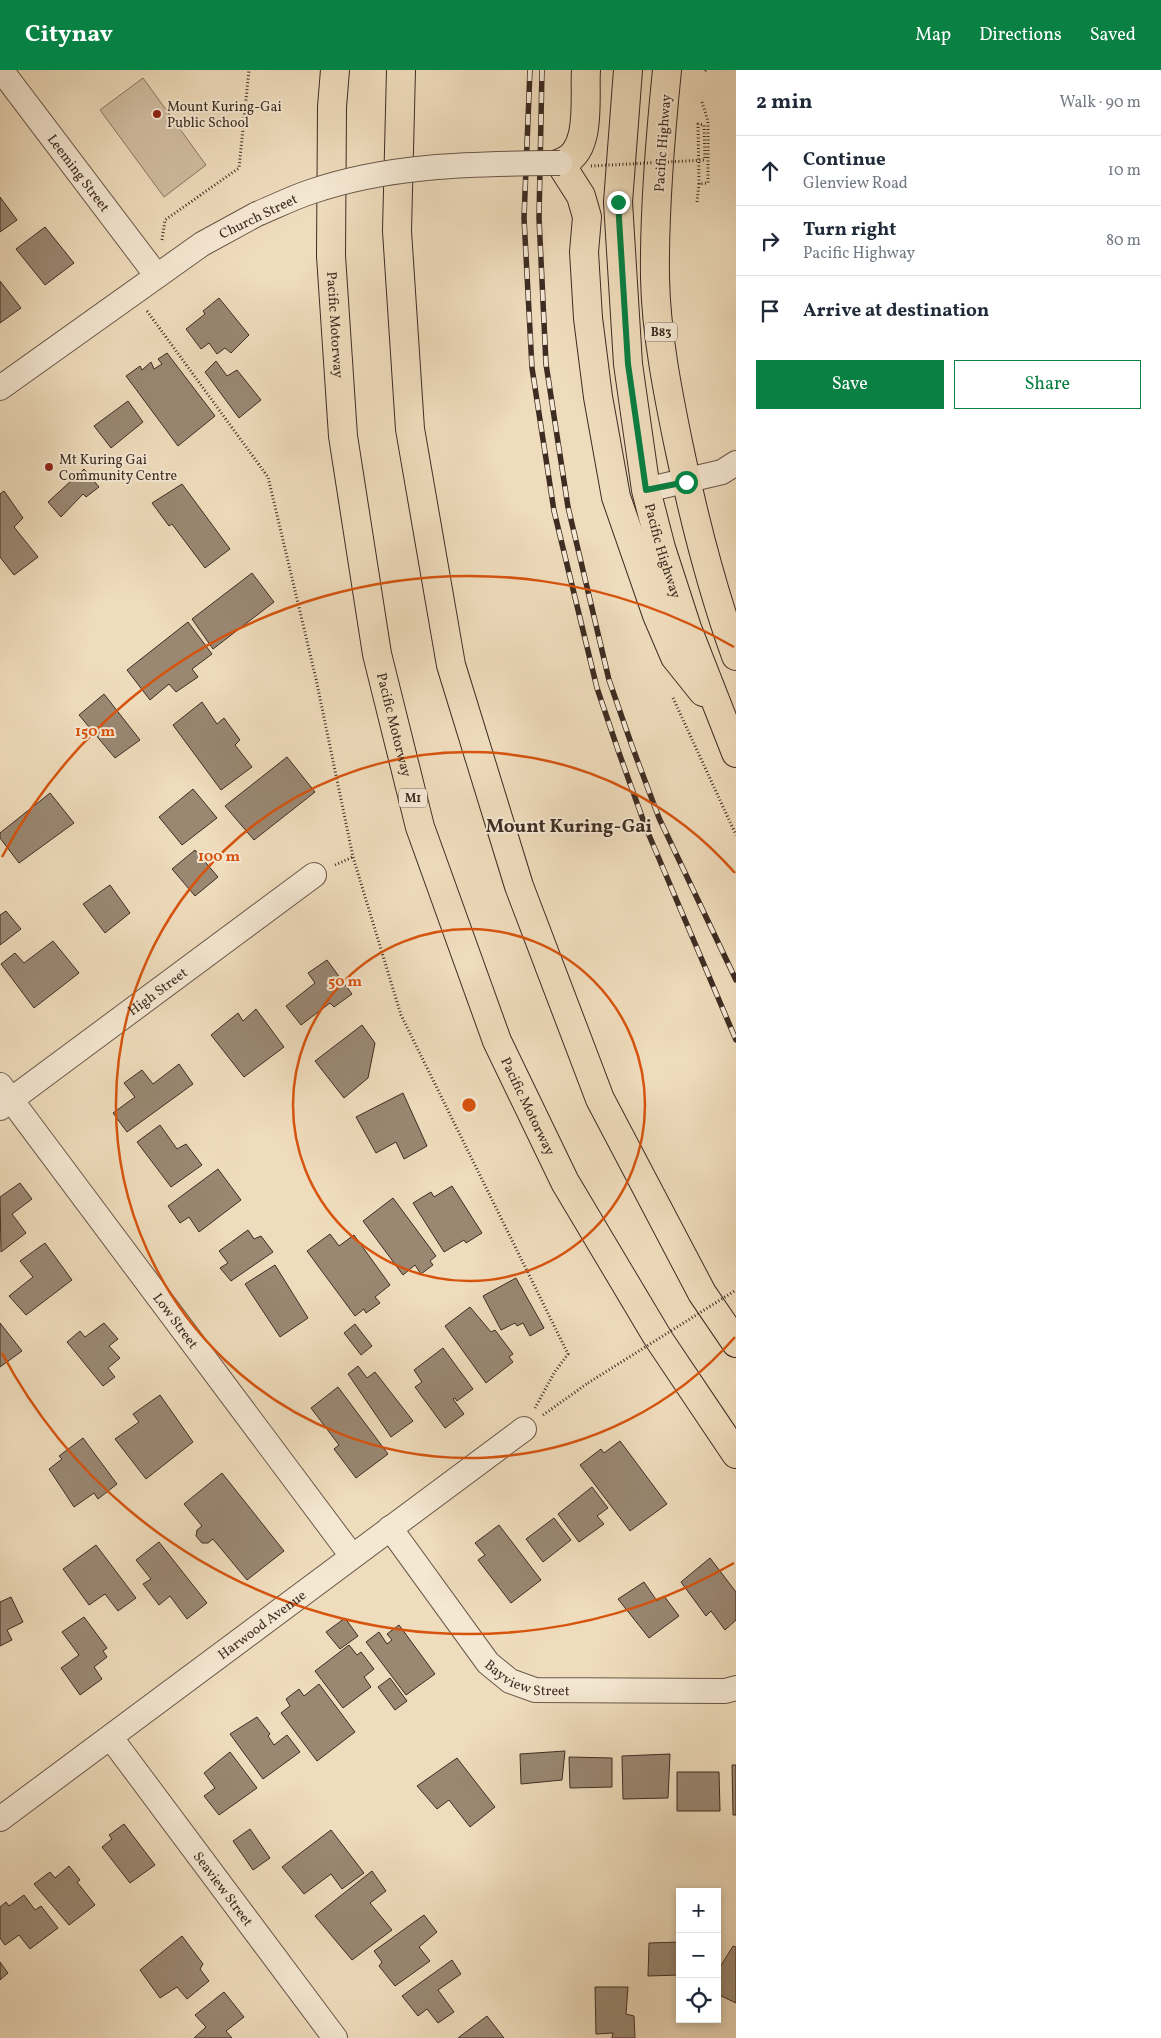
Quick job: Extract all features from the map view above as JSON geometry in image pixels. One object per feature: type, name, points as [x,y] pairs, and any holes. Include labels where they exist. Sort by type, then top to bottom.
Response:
[{"type":"main road","name":"Pacific Motorway","points":[[335,70],[332,107],[331,256],[343,436],[376,654],[420,827],[497,1041],[565,1182],[658,1338],[736,1454]]},
{"type":"main road","points":[[400,70],[397,231],[410,429],[451,665],[519,886],[600,1099],[702,1292],[736,1343]]},
{"type":"main road","points":[[586,70],[581,145],[574,157],[560,163],[581,196],[587,217],[584,252],[588,318],[612,479],[616,497],[644,582],[676,656],[722,716]]},
{"type":"main road","name":"Pacific Highway","points":[[628,70],[618,202],[628,364],[646,490],[661,548],[678,601],[736,753]]},
{"type":"main road","name":"Pacific Highway","points":[[667,70],[655,280],[665,375],[697,530],[715,595],[736,656]]},
{"type":"main road","points":[[612,479],[646,490]]},
{"type":"street","name":"Leeming Street","points":[[1,70],[157,276]]},
{"type":"street","name":"Church Street","points":[[0,388],[202,244],[257,214],[310,192],[368,176],[458,164],[560,163]]},
{"type":"street","points":[[646,490],[722,472],[736,463]]},
{"type":"street","name":"High Street","points":[[4,1098],[314,875]]},
{"type":"street","name":"Low Street","points":[[4,1098],[352,1556]]},
{"type":"street","name":"Harwood Avenue","points":[[0,1819],[524,1429]]},
{"type":"street","name":"Bayview Street","points":[[390,1528],[488,1663],[510,1681],[535,1690],[725,1691],[736,1688]]},
{"type":"street","name":"Seaview Street","points":[[111,1738],[335,2038]]},
{"type":"path","points":[[162,240],[165,220],[239,168],[249,70]]},
{"type":"path","points":[[699,184],[708,184],[708,121],[702,102]]},
{"type":"path","points":[[591,166],[705,160],[704,124],[698,124],[699,184],[697,202]]},
{"type":"path","points":[[135,292],[268,477],[316,678],[353,857],[401,1015],[568,1354],[554,1372],[524,1429]]},
{"type":"path","points":[[524,1429],[588,1383],[736,1290]]},
{"type":"shaded area","points":[[143,78],[206,165],[164,197],[100,110]]},
{"type":"building","points":[[0,197],[17,220],[0,232]]},
{"type":"building","points":[[45,227],[74,263],[45,285],[16,249]]},
{"type":"building","points":[[0,281],[21,308],[0,323]]},
{"type":"building","points":[[219,298],[249,335],[231,353],[225,348],[217,354],[209,343],[201,349],[186,329],[205,314],[203,311]]},
{"type":"building","points":[[167,353],[215,416],[178,446],[126,376],[140,366],[142,370],[151,362],[154,369],[162,364],[158,359]]},
{"type":"building","points":[[216,361],[227,376],[237,370],[261,400],[239,418],[205,372]]},
{"type":"building","points":[[128,401],[143,422],[111,448],[94,426]]},
{"type":"building","points":[[84,469],[99,487],[86,497],[83,494],[61,517],[48,502]]},
{"type":"building","points":[[182,484],[230,549],[205,568],[172,524],[169,526],[152,503]]},
{"type":"building","points":[[4,491],[23,518],[14,527],[38,557],[14,575],[0,557],[0,494]]},
{"type":"building","points":[[252,573],[274,602],[213,649],[192,619]]},
{"type":"building","points":[[188,622],[212,654],[192,669],[198,677],[176,692],[169,684],[150,700],[127,670]]},
{"type":"building","points":[[104,694],[140,740],[115,758],[79,715]]},
{"type":"building","points":[[202,702],[217,724],[224,718],[240,740],[235,745],[252,767],[221,790],[173,725]]},
{"type":"building","points":[[287,757],[315,792],[254,840],[225,806]]},
{"type":"building","points":[[193,789],[217,818],[182,845],[159,817]]},
{"type":"building","points":[[50,793],[74,823],[19,863],[0,838],[0,833]]},
{"type":"building","points":[[195,850],[218,877],[195,896],[172,869]]},
{"type":"building","points":[[110,885],[130,913],[105,933],[83,904]]},
{"type":"building","points":[[6,911],[21,929],[0,945],[0,915]]},
{"type":"building","points":[[53,941],[79,973],[34,1008],[1,964],[15,953],[24,963]]},
{"type":"building","points":[[327,960],[352,994],[334,1007],[330,1003],[301,1025],[286,1006],[315,983],[308,973]]},
{"type":"building","points":[[256,1009],[284,1047],[244,1077],[211,1035],[238,1013],[243,1021]]},
{"type":"building","points":[[362,1025],[375,1043],[368,1078],[344,1098],[315,1061]]},
{"type":"building","points":[[179,1064],[193,1084],[127,1132],[113,1113],[135,1097],[124,1083],[142,1070],[153,1084]]},
{"type":"building","points":[[403,1093],[427,1146],[404,1159],[396,1142],[376,1153],[356,1117]]},
{"type":"building","points":[[160,1125],[177,1149],[186,1144],[202,1165],[171,1187],[137,1142]]},
{"type":"building","points":[[218,1169],[241,1200],[199,1232],[189,1217],[180,1223],[168,1206]]},
{"type":"building","points":[[20,1183],[32,1199],[12,1214],[26,1233],[1,1252],[0,1197]]},
{"type":"building","points":[[452,1186],[482,1233],[466,1243],[464,1240],[444,1252],[413,1203],[431,1192],[434,1197]]},
{"type":"building","points":[[393,1198],[436,1256],[430,1261],[433,1265],[421,1274],[415,1265],[403,1275],[363,1221]]},
{"type":"building","points":[[248,1230],[254,1239],[261,1236],[273,1252],[231,1281],[220,1268],[228,1263],[219,1251]]},
{"type":"building","points":[[330,1234],[339,1246],[354,1235],[390,1285],[375,1297],[380,1303],[366,1313],[364,1309],[355,1316],[307,1251]]},
{"type":"building","points":[[45,1243],[72,1280],[26,1315],[9,1296],[33,1277],[20,1261]]},
{"type":"building","points":[[275,1265],[308,1318],[280,1337],[245,1284]]},
{"type":"building","points":[[516,1278],[544,1328],[530,1336],[523,1323],[517,1326],[515,1323],[501,1330],[483,1296]]},
{"type":"building","points":[[470,1307],[491,1332],[495,1330],[513,1354],[509,1357],[513,1362],[486,1383],[445,1326]]},
{"type":"building","points":[[0,1323],[22,1351],[0,1367]]},
{"type":"building","points":[[104,1323],[118,1339],[109,1346],[120,1358],[108,1368],[115,1377],[103,1386],[67,1342],[80,1331],[85,1337]]},
{"type":"building","points":[[355,1324],[372,1346],[361,1355],[344,1333]]},
{"type":"building","points":[[443,1348],[473,1389],[457,1401],[455,1398],[453,1399],[464,1414],[445,1428],[415,1387],[422,1382],[414,1370]]},
{"type":"building","points":[[358,1366],[367,1378],[375,1372],[413,1421],[391,1437],[348,1374]]},
{"type":"building","points":[[338,1387],[388,1454],[356,1478],[334,1449],[339,1445],[311,1408]]},
{"type":"building","points":[[160,1395],[193,1442],[146,1479],[115,1439],[139,1422],[133,1414]]},
{"type":"building","points":[[83,1438],[117,1484],[98,1499],[94,1493],[74,1507],[49,1469],[62,1459],[59,1456]]},
{"type":"building","points":[[620,1441],[667,1504],[630,1531],[580,1465],[601,1449],[604,1453]]},
{"type":"building","points":[[222,1473],[284,1551],[247,1580],[213,1539],[208,1543],[202,1543],[196,1536],[197,1530],[202,1526],[184,1504]]},
{"type":"building","points":[[592,1487],[608,1508],[597,1516],[604,1524],[579,1542],[558,1514]]},
{"type":"building","points":[[554,1518],[571,1540],[543,1562],[526,1539]]},
{"type":"building","points":[[499,1525],[541,1580],[511,1603],[478,1560],[485,1555],[475,1543]]},
{"type":"building","points":[[159,1542],[207,1603],[187,1619],[170,1596],[159,1605],[143,1584],[151,1579],[136,1560]]},
{"type":"building","points":[[96,1545],[136,1598],[118,1611],[105,1594],[89,1605],[63,1569]]},
{"type":"building","points":[[710,1558],[736,1592],[736,1620],[725,1630],[711,1611],[706,1616],[681,1582]]},
{"type":"building","points":[[644,1582],[657,1601],[664,1596],[679,1616],[649,1638],[618,1599]]},
{"type":"building","points":[[11,1597],[23,1622],[7,1630],[12,1640],[0,1646],[0,1602]]},
{"type":"building","points":[[84,1617],[107,1648],[103,1651],[107,1657],[94,1667],[102,1679],[80,1695],[61,1668],[79,1655],[62,1632]]},
{"type":"building","points":[[345,1618],[358,1636],[340,1649],[326,1632]]},
{"type":"building","points":[[399,1625],[435,1674],[406,1695],[366,1642],[379,1632],[387,1644],[392,1640],[387,1634]]},
{"type":"building","points":[[349,1645],[357,1655],[361,1652],[374,1669],[364,1677],[371,1687],[343,1708],[315,1671]]},
{"type":"building","points":[[390,1678],[407,1701],[395,1710],[378,1687]]},
{"type":"building","points":[[319,1684],[355,1732],[317,1761],[281,1713],[290,1706],[286,1699],[299,1689],[304,1696]]},
{"type":"building","points":[[257,1717],[270,1734],[268,1736],[274,1745],[287,1735],[300,1752],[263,1779],[230,1734]]},
{"type":"building","points":[[565,1751],[562,1780],[521,1784],[520,1754]]},
{"type":"building","points":[[230,1752],[257,1788],[219,1815],[204,1796],[215,1788],[204,1773]]},
{"type":"building","points":[[670,1754],[668,1798],[623,1799],[622,1756]]},
{"type":"building","points":[[569,1757],[612,1758],[612,1787],[570,1788]]},
{"type":"building","points":[[457,1758],[495,1807],[470,1827],[449,1800],[437,1809],[417,1786]]},
{"type":"building","points":[[732,1765],[736,1765],[736,1815],[733,1815]]},
{"type":"building","points":[[677,1772],[719,1772],[720,1811],[677,1811]]},
{"type":"building","points":[[124,1824],[155,1865],[130,1883],[102,1847],[112,1839],[109,1835]]},
{"type":"building","points":[[250,1829],[270,1858],[253,1870],[233,1841]]},
{"type":"building","points":[[331,1830],[364,1873],[342,1889],[331,1874],[304,1894],[282,1867]]},
{"type":"building","points":[[69,1866],[80,1880],[77,1882],[95,1905],[69,1925],[34,1884],[50,1872],[55,1878]]},
{"type":"building","points":[[372,1871],[386,1891],[370,1903],[392,1930],[352,1960],[315,1916]]},
{"type":"building","points":[[24,1895],[35,1910],[41,1906],[58,1928],[30,1949],[19,1935],[5,1945],[0,1938],[0,1907],[6,1902],[9,1906]]},
{"type":"building","points":[[424,1915],[437,1932],[419,1947],[430,1961],[395,1986],[379,1966],[382,1962],[374,1951]]},
{"type":"building","points":[[182,1936],[203,1964],[200,1969],[209,1981],[187,1999],[177,1987],[160,1998],[140,1970]]},
{"type":"building","points":[[676,1942],[676,1975],[648,1976],[649,1943]]},
{"type":"building","points":[[733,1946],[736,1947],[736,2003],[721,1996],[721,1966]]},
{"type":"building","points":[[452,1960],[461,1974],[438,1990],[454,2012],[438,2023],[427,2009],[418,2016],[402,1996]]},
{"type":"building","points":[[0,1962],[8,1973],[0,1980]]},
{"type":"building","points":[[595,1987],[628,1987],[626,2014],[634,2016],[635,2038],[612,2038],[613,2033],[596,2034]]},
{"type":"building","points":[[224,1992],[244,2017],[226,2031],[232,2038],[194,2038],[206,2027],[195,2015]]},
{"type":"building","points":[[487,2016],[504,2038],[458,2038]]},
{"type":"railway","points":[[530,70],[524,218],[532,368],[554,511],[597,688],[618,750],[646,828],[736,1040]]},
{"type":"railway","points":[[542,70],[539,218],[546,364],[568,507],[609,680],[632,746],[659,818],[736,980]]},
{"type":"place","name":"Mount Kuring-Gai Public School","points":[[157,114]]},
{"type":"place","name":"Mt Kuring Gai Community Centre","points":[[49,467]]},
{"type":"district","name":"Mount Kuring-Gai","points":[[569,825]]},
{"type":"route","points":[[618,202],[628,364],[646,490],[686,482]]}]
